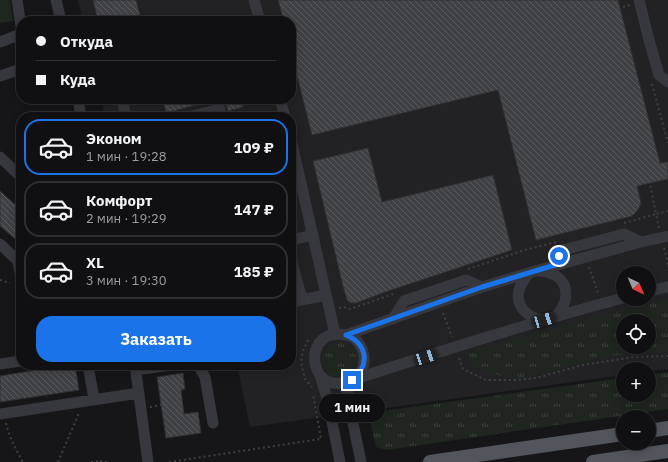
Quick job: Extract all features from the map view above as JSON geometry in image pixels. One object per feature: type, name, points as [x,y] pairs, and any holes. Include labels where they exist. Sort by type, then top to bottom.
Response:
[{"type":"main road","points":[[656,430],[668,428]]},
{"type":"main road","points":[[430,462],[616,435]]},
{"type":"main road","points":[[592,462],[668,451]]},
{"type":"street","points":[[17,0],[19,16]]},
{"type":"street","points":[[56,0],[60,16]]},
{"type":"street","points":[[254,0],[259,16]]},
{"type":"street","points":[[639,0],[659,75],[668,82]]},
{"type":"street","points":[[0,42],[16,36]]},
{"type":"street","points":[[0,76],[16,71]]},
{"type":"street","points":[[208,112],[220,109]]},
{"type":"street","points":[[0,157],[16,173]]},
{"type":"street","points":[[296,161],[326,295],[340,334]]},
{"type":"street","points":[[555,265],[559,256],[564,250],[581,245],[624,234],[641,242]]},
{"type":"street","points":[[296,239],[313,235]]},
{"type":"street","points":[[340,462],[328,402],[314,362],[317,347],[322,341],[328,337],[393,319],[482,287],[555,265],[668,236]]},
{"type":"street","points":[[0,244],[16,259]]},
{"type":"street","points":[[544,320],[532,317],[525,312],[519,297],[519,289],[523,281],[532,272],[551,273],[558,277],[566,289],[565,304],[556,316]]},
{"type":"street","points":[[393,319],[404,301],[466,280],[482,287]]},
{"type":"street","points":[[656,290],[668,287]]},
{"type":"street","points":[[296,301],[326,295]]},
{"type":"street","points":[[361,462],[347,394],[352,380],[556,316],[616,300]]},
{"type":"street","points":[[320,376],[332,383],[346,383],[358,376],[362,370],[364,355],[362,348],[352,337],[340,334]]},
{"type":"street","points":[[0,364],[16,362]]},
{"type":"street","points":[[88,370],[89,400]]},
{"type":"street","points":[[135,370],[148,462]]},
{"type":"street","points":[[200,370],[205,377],[213,423]]},
{"type":"street","points":[[2,414],[139,393]]},
{"type":"path","points":[[585,257],[601,304]]},
{"type":"path","points":[[440,302],[463,369],[486,380],[536,378],[583,365],[634,357],[668,356]]},
{"type":"path","points":[[58,462],[89,400]]},
{"type":"path","points":[[2,414],[14,447],[22,462]]},
{"type":"path","points":[[91,462],[107,462]]},
{"type":"shaded area","points":[[78,0],[668,0],[668,369],[656,370],[656,362],[616,362],[616,376],[250,427],[238,370],[296,370],[296,112],[104,112],[102,104],[296,104],[296,16],[82,16]]},
{"type":"green space","points":[[0,0],[10,0],[13,21],[0,23]]},
{"type":"green space","points":[[668,300],[668,352],[656,352],[656,314],[616,314],[616,354],[628,354],[573,364],[537,375],[520,378],[501,376],[486,371],[472,362],[467,353],[614,312],[641,306],[656,306],[656,303]]},
{"type":"green space","points":[[340,343],[352,348],[357,360],[352,372],[340,377],[328,372],[323,360],[328,348]]},
{"type":"green space","points":[[668,372],[668,409],[656,411],[616,410],[616,417],[387,450],[376,447],[368,413],[616,379],[616,402],[656,402],[656,374]]},
{"type":"building","points":[[93,0],[136,0],[140,15],[136,16],[97,16]]},
{"type":"building","points":[[278,0],[618,0],[660,163],[668,162],[668,179],[637,186],[641,203],[639,208],[632,216],[536,240],[498,90],[312,135],[296,72],[296,16],[283,16]]},
{"type":"building","points":[[164,104],[200,104],[170,112],[166,112]]},
{"type":"building","points":[[226,104],[242,104],[243,107],[228,111]]},
{"type":"building","points":[[368,148],[382,202],[493,175],[512,250],[356,303],[351,303],[347,300],[343,286],[313,161]]},
{"type":"building","points":[[0,191],[16,205],[16,240],[0,226]]},
{"type":"building","points":[[37,370],[76,370],[79,390],[0,402],[0,376]]},
{"type":"building","points":[[183,373],[185,389],[181,390],[184,414],[198,412],[201,433],[166,438],[157,377]]},
{"type":"route","points":[[352,380],[358,376],[362,370],[364,355],[358,342],[352,337],[346,335],[482,287],[555,265],[559,256]]}]
